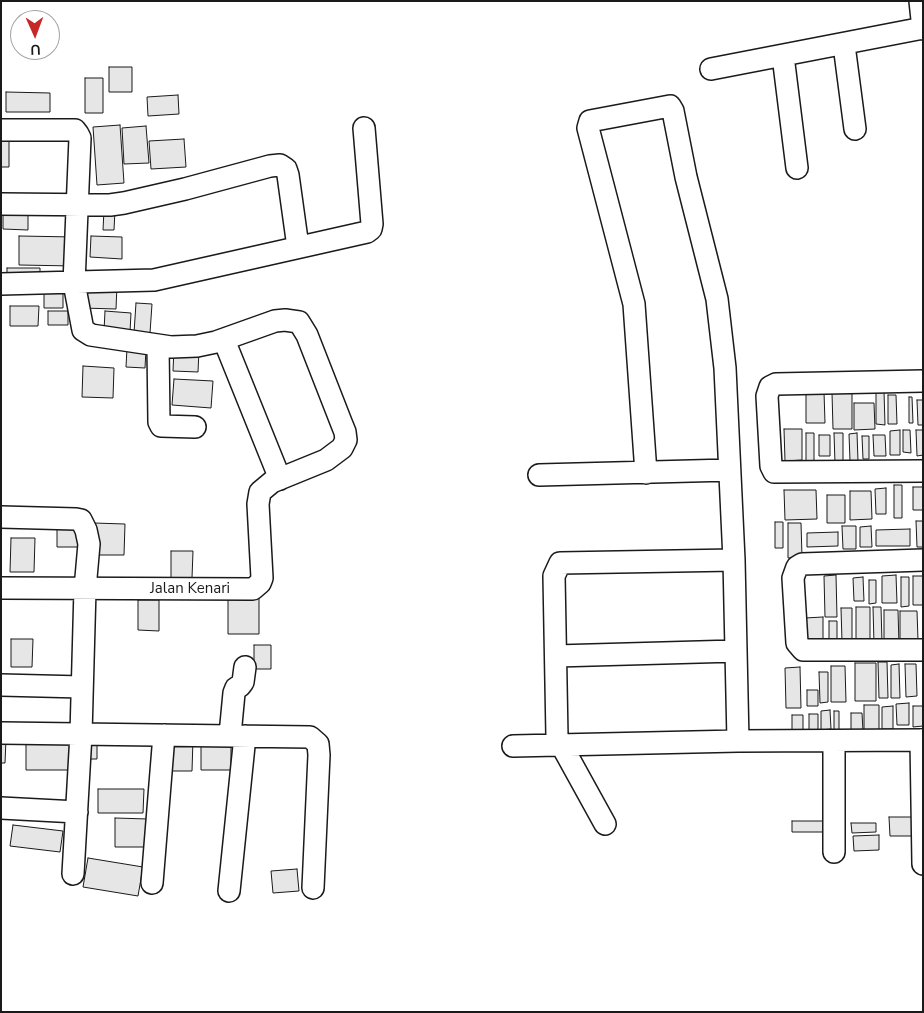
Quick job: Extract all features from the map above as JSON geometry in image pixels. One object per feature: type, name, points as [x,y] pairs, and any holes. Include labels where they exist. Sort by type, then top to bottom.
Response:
[{"type":"street","points":[[711,69],[844,45],[923,28],[921,4]]},
{"type":"street","points":[[844,45],[856,129]]},
{"type":"street","points":[[783,56],[797,168]]},
{"type":"street","points":[[646,473],[634,304],[588,128],[590,121],[670,106],[673,111],[686,177],[717,299],[725,368],[734,560],[738,741]]},
{"type":"street","points":[[1,284],[154,280],[366,232],[371,229],[372,224],[364,128]]},
{"type":"street","points":[[1,130],[75,130],[80,138],[74,283],[82,330],[91,335],[171,347],[197,346],[224,340],[275,321],[299,322],[307,335],[345,432],[346,440],[342,448],[326,460],[280,479],[224,340]]},
{"type":"street","points":[[1,204],[76,205],[124,203],[270,166],[280,166],[286,169],[288,174],[298,247]]},
{"type":"street","points":[[158,346],[159,422],[162,426],[195,427]]},
{"type":"street","points":[[923,381],[776,384],[770,387],[767,396],[771,466],[774,472],[923,471]]},
{"type":"street","points":[[539,475],[730,470]]},
{"type":"street","name":"Jalan Kenari","points":[[1,588],[253,589],[260,583],[262,578],[258,504],[260,492],[272,482],[280,479]]},
{"type":"street","points":[[1,517],[69,518],[80,520],[86,530],[89,544],[73,874]]},
{"type":"street","points":[[605,824],[557,737],[554,576],[560,563],[734,560]]},
{"type":"street","points":[[923,560],[802,564],[797,567],[793,578],[797,643],[803,650],[923,650]]},
{"type":"street","points":[[556,656],[736,651]]},
{"type":"street","points":[[230,891],[238,735],[234,693],[236,688],[243,682],[245,667]]},
{"type":"street","points":[[1,685],[82,687]]},
{"type":"street","points":[[1,733],[310,737],[318,744],[319,755],[313,888]]},
{"type":"street","points":[[152,884],[164,735]]},
{"type":"street","points":[[513,746],[738,741],[922,740],[923,864]]},
{"type":"street","points":[[834,741],[834,852]]},
{"type":"street","points":[[1,808],[77,812]]},
{"type":"building","points":[[109,67],[132,67],[132,92],[109,92]]},
{"type":"building","points":[[85,78],[103,78],[103,113],[85,113]]},
{"type":"building","points":[[6,92],[50,93],[50,112],[6,112]]},
{"type":"building","points":[[178,95],[179,114],[148,116],[147,97]]},
{"type":"building","points":[[120,125],[124,183],[97,185],[93,127]]},
{"type":"building","points":[[146,126],[149,163],[124,164],[122,128]]},
{"type":"building","points":[[1,138],[9,138],[9,167],[1,167]]},
{"type":"building","points":[[184,139],[186,167],[151,169],[149,141]]},
{"type":"building","points":[[3,206],[28,206],[28,230],[3,229]]},
{"type":"building","points":[[104,210],[115,210],[114,230],[103,230]]},
{"type":"building","points":[[19,236],[75,237],[74,266],[19,265]]},
{"type":"building","points":[[91,236],[122,237],[122,259],[90,257]]},
{"type":"building","points":[[7,268],[40,268],[40,281],[7,281]]},
{"type":"building","points":[[83,284],[117,285],[116,309],[82,308]]},
{"type":"building","points":[[44,287],[63,288],[63,308],[44,308]]},
{"type":"building","points":[[136,303],[152,304],[150,333],[134,333]]},
{"type":"building","points":[[10,306],[39,306],[38,326],[10,326]]},
{"type":"building","points":[[48,311],[68,311],[68,325],[48,325]]},
{"type":"building","points":[[105,311],[131,313],[130,332],[104,331]]},
{"type":"building","points":[[127,348],[146,349],[145,368],[126,367]]},
{"type":"building","points":[[174,348],[199,350],[198,372],[173,371]]},
{"type":"building","points":[[83,366],[114,368],[113,398],[82,397]]},
{"type":"building","points":[[174,379],[213,381],[211,408],[172,405]]},
{"type":"building","points":[[876,391],[884,391],[885,425],[876,424]]},
{"type":"building","points":[[806,392],[824,392],[825,423],[806,423]]},
{"type":"building","points":[[852,392],[852,429],[833,429],[832,393]]},
{"type":"building","points":[[888,395],[896,395],[897,424],[888,424]]},
{"type":"building","points":[[909,397],[912,397],[913,423],[909,423]]},
{"type":"building","points":[[917,400],[923,400],[923,425],[918,425]]},
{"type":"building","points":[[854,403],[874,403],[875,429],[854,430]]},
{"type":"building","points":[[784,429],[802,429],[802,460],[785,461]]},
{"type":"building","points":[[900,430],[900,455],[890,455],[890,431]]},
{"type":"building","points":[[903,430],[910,430],[911,453],[903,452]]},
{"type":"building","points":[[916,430],[923,430],[923,455],[917,456]]},
{"type":"building","points":[[806,433],[814,433],[814,463],[806,463]]},
{"type":"building","points":[[834,433],[843,433],[843,464],[835,464]]},
{"type":"building","points":[[857,433],[858,461],[850,461],[849,434]]},
{"type":"building","points":[[819,435],[830,435],[830,456],[819,456]]},
{"type":"building","points":[[873,435],[885,435],[886,456],[874,456]]},
{"type":"building","points":[[862,436],[869,436],[869,459],[863,459]]},
{"type":"building","points":[[894,485],[902,485],[902,518],[894,518]]},
{"type":"building","points":[[913,487],[923,487],[923,510],[913,510]]},
{"type":"building","points":[[886,488],[886,514],[876,514],[875,489]]},
{"type":"building","points":[[784,490],[816,490],[817,519],[785,520]]},
{"type":"building","points":[[850,491],[871,491],[872,519],[850,520]]},
{"type":"building","points":[[827,495],[845,495],[845,523],[827,523]]},
{"type":"building","points":[[916,521],[923,521],[923,547],[917,547]]},
{"type":"building","points":[[57,522],[81,522],[80,547],[57,547]]},
{"type":"building","points":[[775,522],[783,522],[783,548],[775,548]]},
{"type":"building","points":[[94,523],[125,524],[124,555],[94,555]]},
{"type":"building","points":[[788,523],[801,523],[802,557],[788,558]]},
{"type":"building","points":[[842,526],[856,526],[856,549],[843,549]]},
{"type":"building","points":[[871,526],[872,547],[860,547],[860,527]]},
{"type":"building","points":[[910,529],[910,546],[876,546],[876,530]]},
{"type":"building","points":[[838,532],[838,546],[807,547],[807,533]]},
{"type":"building","points":[[11,538],[35,538],[34,572],[10,572]]},
{"type":"building","points":[[171,551],[193,551],[192,578],[171,578]]},
{"type":"building","points":[[836,575],[837,617],[825,617],[824,576]]},
{"type":"building","points":[[896,575],[897,603],[882,603],[882,576]]},
{"type":"building","points":[[913,576],[923,576],[923,605],[913,605]]},
{"type":"building","points":[[863,577],[864,601],[854,601],[853,578]]},
{"type":"building","points":[[901,577],[909,577],[909,606],[901,607]]},
{"type":"building","points":[[869,580],[876,580],[876,603],[869,604]]},
{"type":"building","points":[[228,598],[259,598],[259,634],[228,634]]},
{"type":"building","points":[[138,600],[159,600],[159,631],[138,630]]},
{"type":"building","points":[[856,607],[870,607],[870,643],[856,643]]},
{"type":"building","points":[[873,607],[881,607],[882,643],[874,644]]},
{"type":"building","points":[[841,608],[852,608],[852,642],[842,642]]},
{"type":"building","points":[[884,610],[898,610],[899,645],[884,646]]},
{"type":"building","points":[[900,611],[917,611],[918,640],[900,640]]},
{"type":"building","points":[[823,617],[823,645],[806,645],[805,618]]},
{"type":"building","points":[[829,621],[837,621],[837,643],[829,643]]},
{"type":"building","points":[[11,639],[33,639],[32,667],[11,667]]},
{"type":"building","points":[[254,645],[271,645],[271,669],[254,669]]},
{"type":"building","points":[[878,662],[887,662],[888,698],[879,698]]},
{"type":"building","points":[[855,663],[876,663],[876,701],[855,701]]},
{"type":"building","points":[[899,664],[900,698],[891,698],[891,665]]},
{"type":"building","points":[[905,664],[916,664],[917,696],[906,697]]},
{"type":"building","points":[[831,666],[845,666],[846,702],[831,702]]},
{"type":"building","points":[[800,667],[801,708],[786,708],[785,668]]},
{"type":"building","points":[[819,672],[828,672],[828,702],[820,703]]},
{"type":"building","points":[[807,690],[818,690],[818,706],[807,706]]},
{"type":"building","points":[[909,703],[909,725],[897,725],[896,704]]},
{"type":"building","points":[[864,705],[879,705],[879,730],[864,730]]},
{"type":"building","points":[[893,706],[893,729],[882,729],[882,707]]},
{"type":"building","points":[[913,706],[923,706],[923,726],[913,727]]},
{"type":"building","points":[[830,710],[831,729],[821,730],[821,711]]},
{"type":"building","points":[[834,711],[839,711],[839,730],[834,730]]},
{"type":"building","points":[[851,713],[862,713],[863,731],[851,731]]},
{"type":"building","points":[[809,714],[818,714],[818,732],[809,732]]},
{"type":"building","points":[[792,715],[803,715],[803,734],[792,735]]},
{"type":"building","points":[[97,736],[97,759],[82,759]]},
{"type":"building","points":[[201,737],[231,737],[231,770],[201,770]]},
{"type":"building","points":[[1,739],[6,739],[5,763],[1,763]]},
{"type":"building","points":[[171,739],[193,739],[192,771],[171,771]]},
{"type":"building","points":[[26,742],[74,742],[74,770],[26,770]]},
{"type":"building","points":[[98,789],[144,789],[143,813],[98,813]]},
{"type":"building","points":[[889,817],[915,817],[915,836],[890,836]]},
{"type":"building","points":[[115,818],[148,819],[148,847],[115,847]]},
{"type":"building","points":[[792,821],[824,821],[824,832],[792,832]]},
{"type":"building","points":[[851,823],[876,823],[876,832],[852,833]]},
{"type":"building","points":[[13,825],[63,831],[60,852],[10,846]]},
{"type":"building","points":[[879,835],[879,850],[854,851],[853,836]]},
{"type":"building","points":[[88,858],[143,867],[138,896],[83,887]]},
{"type":"building","points":[[297,869],[299,891],[273,893],[271,871]]}]
